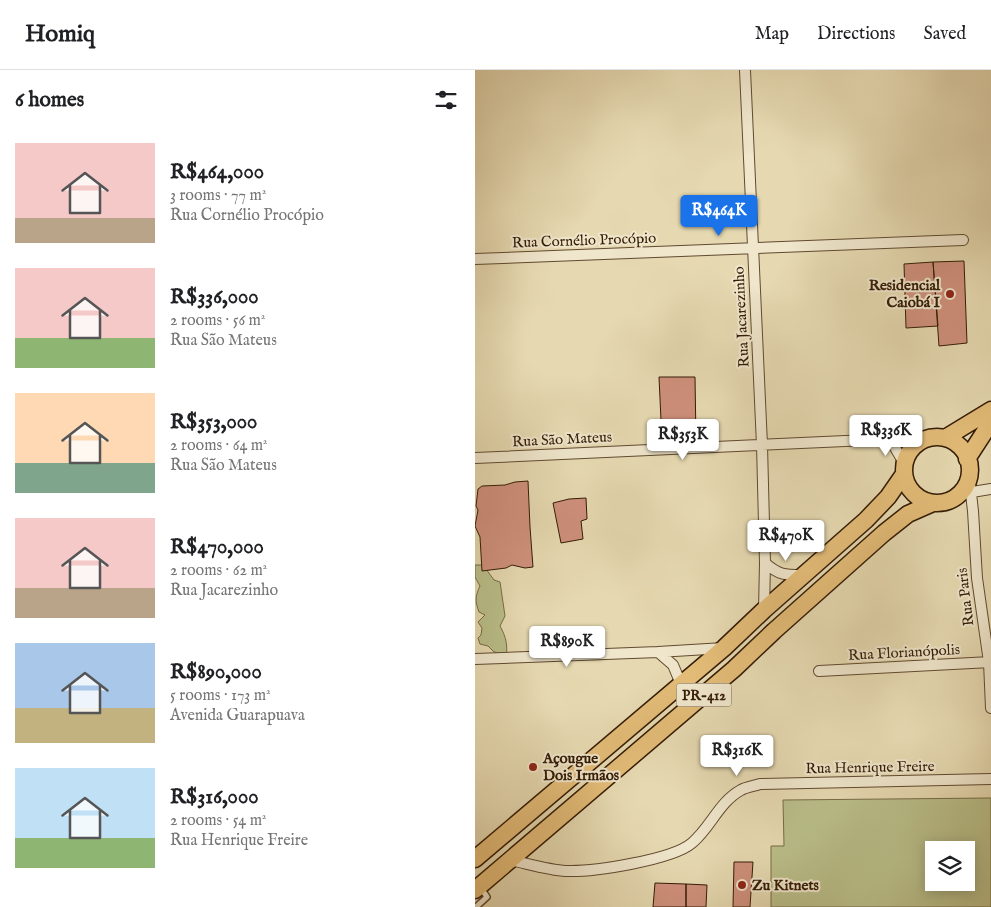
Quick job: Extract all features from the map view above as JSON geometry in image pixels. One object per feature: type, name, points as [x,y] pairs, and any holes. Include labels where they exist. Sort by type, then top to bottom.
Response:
[{"type":"main road","points":[[945,438],[991,410]]},
{"type":"main road","points":[[966,481],[991,422]]},
{"type":"main road","points":[[924,440],[934,437],[945,438],[954,442],[962,450],[966,481]]},
{"type":"main road","name":"PR-412","points":[[475,859],[724,648],[802,575],[866,520],[888,497],[904,469],[908,454],[915,445],[924,440]]},
{"type":"main road","points":[[904,469],[907,485],[913,494],[922,500],[933,503]]},
{"type":"main road","name":"PR-412","points":[[477,888],[734,669],[885,533],[908,514],[933,503],[942,503],[950,500],[966,481]]},
{"type":"street","name":"Rua Jacarezinho","points":[[745,70],[762,445],[765,563],[764,610]]},
{"type":"street","name":"Rua Cornélio Procópio","points":[[475,259],[963,240]]},
{"type":"street","name":"Rua São Mateus","points":[[475,458],[890,439],[924,440]]},
{"type":"street","points":[[890,439],[904,469]]},
{"type":"street","points":[[966,481],[976,480],[991,489]]},
{"type":"street","points":[[966,481],[991,489]]},
{"type":"street","name":"Rua Paris","points":[[966,481],[967,503],[973,511],[977,578],[990,662],[991,708]]},
{"type":"street","points":[[765,563],[774,571],[783,574],[802,575]]},
{"type":"street","points":[[475,659],[724,648]]},
{"type":"street","points":[[658,652],[673,666],[681,684]]},
{"type":"street","name":"Rua Florianópolis","points":[[819,671],[990,662]]},
{"type":"street","name":"Rua Henrique Freire","points":[[510,860],[566,871],[619,866],[660,857],[685,848],[692,843],[727,799],[743,789],[759,784],[991,779]]},
{"type":"lane","points":[[476,907],[487,897],[477,888]]},
{"type":"green space","points":[[475,565],[483,565],[494,580],[500,582],[505,616],[500,626],[506,641],[506,658],[488,646],[480,644],[478,638],[481,635],[482,628],[478,622],[485,615],[479,612],[477,605],[476,596],[480,586],[475,577]]},
{"type":"green space","points":[[991,798],[991,907],[771,907],[771,846],[784,846],[783,800]]},
{"type":"building","name":"Residencial Caiobá I","points":[[964,261],[967,343],[939,346],[933,262]]},
{"type":"building","points":[[933,262],[938,326],[906,328],[904,264]]},
{"type":"building","points":[[659,377],[695,377],[696,441],[662,442]]},
{"type":"building","points":[[528,481],[533,567],[525,568],[512,565],[506,568],[482,571],[480,537],[475,526],[478,510],[476,506],[478,489],[482,486]]},
{"type":"building","points":[[586,498],[587,519],[581,521],[583,539],[561,543],[553,503],[569,499]]},
{"type":"building","name":"Zu Kitnets","points":[[734,862],[753,862],[750,907],[733,907]]},
{"type":"building","points":[[655,883],[686,884],[686,907],[653,907]]},
{"type":"building","points":[[686,884],[707,885],[706,907],[686,907]]},
{"type":"place","name":"Residencial Caiobá I","points":[[950,294]]},
{"type":"place","name":"Açougue Dois Irmãos","points":[[533,767]]},
{"type":"place","name":"Zu Kitnets","points":[[742,885]]}]
